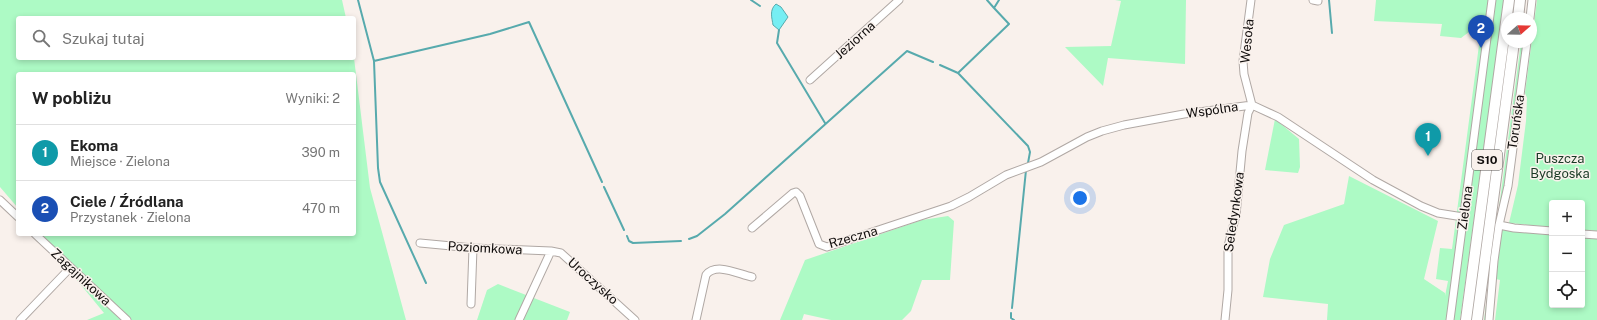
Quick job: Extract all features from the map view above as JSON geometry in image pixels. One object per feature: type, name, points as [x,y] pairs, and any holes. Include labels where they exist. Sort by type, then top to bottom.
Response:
[{"type":"highway","name":"S10","points":[[1466,320],[1509,0]]},
{"type":"highway","points":[[1519,12],[1520,0]]},
{"type":"highway","name":"S10","points":[[1477,320],[1513,48]]},
{"type":"street","name":"Jeziorna","points":[[810,80],[899,0]]},
{"type":"street","name":"Wesoła","points":[[1251,0],[1243,61],[1244,74],[1252,105]]},
{"type":"street","name":"Zielona","points":[[1450,320],[1492,0]]},
{"type":"street","points":[[1531,12],[1532,0]]},
{"type":"street","name":"Toruńska","points":[[1499,225],[1508,186],[1525,48]]},
{"type":"street","name":"Wspólna","points":[[951,206],[970,198],[1006,175],[1041,162],[1087,137],[1102,131],[1177,115],[1252,105],[1278,117],[1373,180],[1421,206],[1442,214],[1464,217]]},
{"type":"street","name":"Seledynkowa","points":[[1225,320],[1228,290],[1228,246],[1236,215],[1242,151],[1248,113],[1252,105]]},
{"type":"street","name":"Rzeczna","points":[[752,228],[796,192],[800,196],[819,244],[827,247],[951,206]]},
{"type":"street","points":[[0,200],[16,215]]},
{"type":"street","points":[[1489,320],[1499,225],[1549,232]]},
{"type":"street","points":[[1585,234],[1597,235]]},
{"type":"street","name":"Zagajnikowa","points":[[38,236],[70,268],[127,320]]},
{"type":"street","name":"Poziomkowa","points":[[420,243],[473,248],[551,251]]},
{"type":"street","points":[[471,304],[473,248]]},
{"type":"street","name":"Uroczysko","points":[[519,320],[551,251],[561,252],[635,320]]},
{"type":"street","points":[[20,320],[70,268]]},
{"type":"street","points":[[696,320],[706,275],[709,271],[718,268],[752,277]]},
{"type":"green space","points":[[0,0],[342,0],[346,16],[16,16],[16,60],[354,60],[356,72],[16,72],[16,206],[0,187]]},
{"type":"green space","points":[[1115,0],[1186,0],[1185,64],[1108,58],[1103,86],[1065,47],[1111,46],[1121,1]]},
{"type":"green space","points":[[1376,0],[1504,0],[1502,12],[1501,12],[1501,22],[1460,320],[1327,320],[1328,304],[1263,297],[1270,259],[1284,225],[1344,204],[1349,176],[1438,221],[1424,279],[1445,293],[1445,296],[1448,281],[1436,279],[1440,248],[1452,249],[1481,30],[1473,29],[1461,38],[1440,36],[1442,24],[1374,21]]},
{"type":"green space","name":"Puszcza Bydgoska","points":[[1537,0],[1597,0],[1597,231],[1585,230],[1585,200],[1549,200],[1549,227],[1509,223],[1518,185],[1526,121],[1527,98],[1525,93],[1531,48],[1537,48],[1537,12],[1535,12]]},
{"type":"green space","points":[[1520,48],[1524,48],[1486,320],[1484,320]]},
{"type":"green space","points":[[356,74],[370,188],[406,320],[87,320],[104,313],[41,236],[356,236]]},
{"type":"green space","points":[[1275,119],[1299,139],[1300,167],[1298,173],[1265,170]]},
{"type":"green space","points":[[948,216],[954,221],[950,280],[922,280],[911,311],[902,320],[831,320],[804,314],[802,320],[780,320],[805,260],[922,220]]},
{"type":"green space","points":[[1502,229],[1549,235],[1549,308],[1585,308],[1585,237],[1597,238],[1597,320],[1495,320],[1500,280],[1496,279]]},
{"type":"green space","points":[[498,284],[570,312],[567,320],[477,320],[487,290]]},
{"type":"water","points":[[776,4],[781,7],[788,17],[779,30],[773,25],[772,17],[772,9]]},
{"type":"waterway","points":[[358,0],[374,61],[490,34],[529,22],[602,182]]},
{"type":"waterway","points":[[751,0],[760,6]]},
{"type":"waterway","points":[[987,0],[994,8]]},
{"type":"waterway","points":[[958,73],[1009,24],[994,8],[999,0]]},
{"type":"waterway","points":[[1329,0],[1332,33]]},
{"type":"waterway","points":[[779,30],[777,43],[825,123]]},
{"type":"waterway","points":[[689,239],[697,236],[725,214],[907,51],[933,62]]},
{"type":"waterway","points":[[374,61],[378,168],[380,182],[426,283]]},
{"type":"waterway","points":[[940,65],[958,73],[1028,146],[1030,152],[1028,163]]},
{"type":"waterway","points":[[1012,308],[1026,170]]},
{"type":"waterway","points":[[604,187],[624,230]]},
{"type":"waterway","points":[[627,236],[629,241],[633,243],[681,241]]},
{"type":"waterway","points":[[1011,313],[1011,318],[1014,320]]},
{"type":"place","name":"Ciele / Źródlana","points":[[1481,48]]},
{"type":"place","name":"Ekoma","points":[[1428,156]]}]
